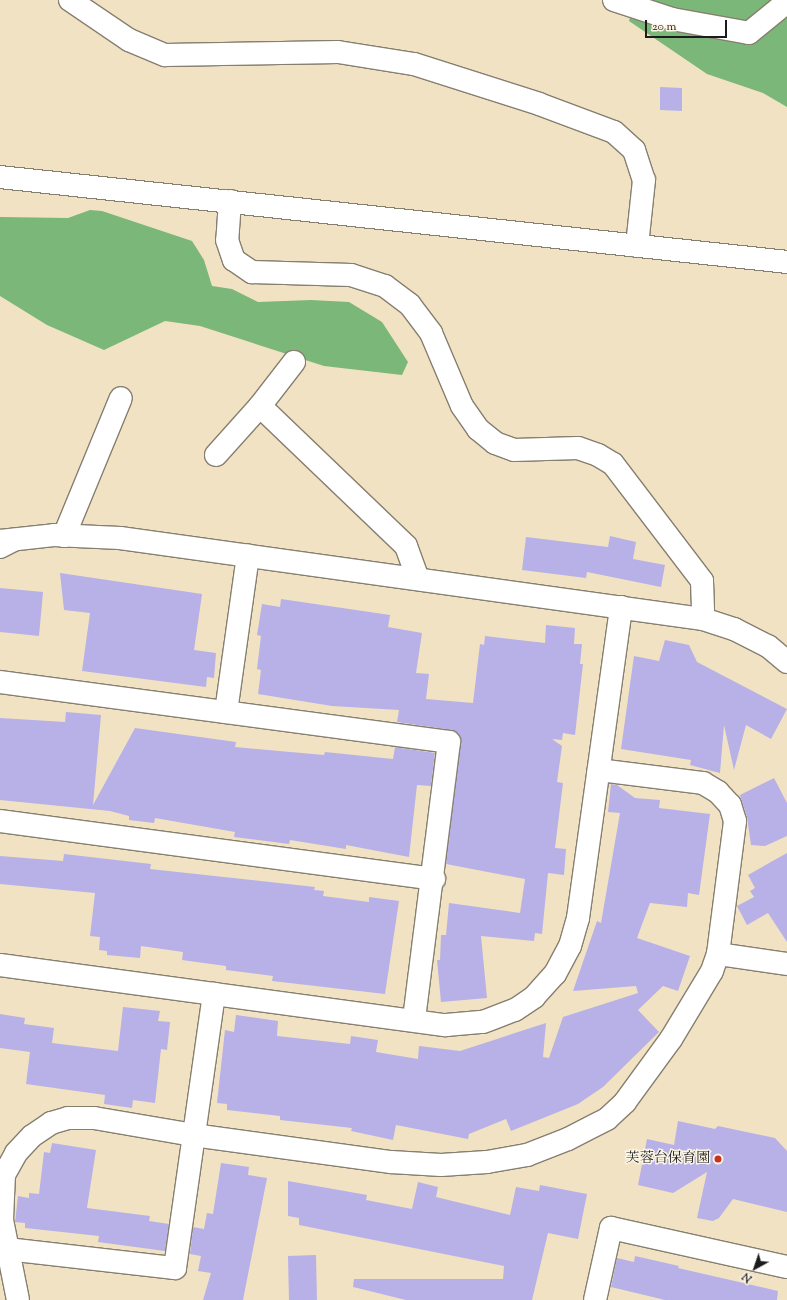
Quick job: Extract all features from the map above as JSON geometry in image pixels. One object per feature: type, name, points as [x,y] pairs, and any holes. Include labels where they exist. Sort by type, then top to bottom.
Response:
[{"type":"street","points":[[70,0],[129,40],[165,55],[338,52],[414,64],[539,104],[614,132],[634,150],[644,180],[638,246]]},
{"type":"street","points":[[614,0],[672,19],[749,33],[787,2]]},
{"type":"street","points":[[0,177],[787,262]]},
{"type":"street","points":[[230,201],[227,240],[234,260],[252,272],[350,275],[385,286],[410,305],[431,333],[462,406],[478,429],[495,443],[514,450],[578,448],[598,454],[613,464],[702,581],[703,619]]},
{"type":"street","points":[[216,455],[260,406],[294,362]]},
{"type":"street","points":[[64,536],[121,398]]},
{"type":"street","points":[[260,406],[406,546],[418,579]]},
{"type":"street","points":[[4,543],[64,536],[120,538],[703,619],[778,646],[787,662]]},
{"type":"street","points":[[226,712],[248,556]]},
{"type":"street","points":[[0,965],[446,1025],[483,1022],[515,1010],[534,997],[555,974],[570,946],[578,918],[621,607]]},
{"type":"street","points":[[0,682],[449,742],[434,879],[414,1020]]},
{"type":"street","points":[[18,1300],[2,1220],[4,1175],[16,1153],[32,1136],[51,1123],[68,1118],[94,1118],[193,1135],[391,1162],[441,1165],[487,1162],[527,1155],[568,1139],[607,1119],[625,1102],[671,1039],[712,971],[718,954],[735,821],[730,805],[718,792],[703,783],[599,770]]},
{"type":"street","points":[[0,822],[434,879]]},
{"type":"street","points":[[718,954],[787,964]]},
{"type":"street","points":[[7,1249],[175,1268],[214,994]]},
{"type":"street","points":[[595,1300],[611,1228],[787,1267]]},
{"type":"green space","points":[[635,0],[787,0],[787,107],[763,93],[707,74],[629,21]]},
{"type":"green space","points":[[90,210],[102,211],[192,241],[204,260],[212,286],[232,289],[258,302],[311,300],[349,302],[382,322],[408,362],[402,375],[324,366],[200,326],[165,321],[104,350],[47,325],[0,296],[0,217],[68,218]]},
{"type":"building","points":[[660,87],[682,88],[682,111],[660,110]]},
{"type":"building","points":[[610,536],[636,542],[633,559],[665,565],[661,587],[587,572],[586,578],[522,570],[526,537],[608,547]]},
{"type":"building","points":[[60,573],[202,594],[194,650],[216,653],[214,678],[207,677],[206,687],[82,671],[90,613],[64,610]]},
{"type":"building","points":[[0,588],[43,592],[39,636],[0,632]]},
{"type":"building","points":[[281,599],[390,615],[388,627],[422,633],[416,673],[429,674],[426,699],[473,703],[480,644],[484,645],[485,636],[545,643],[546,625],[575,628],[574,644],[582,644],[580,664],[583,664],[575,735],[563,733],[562,740],[552,739],[562,746],[557,782],[563,783],[555,848],[566,849],[564,875],[548,873],[542,934],[535,933],[534,941],[481,936],[487,998],[441,1002],[437,960],[440,960],[441,935],[446,935],[449,903],[520,913],[525,879],[446,864],[460,737],[451,730],[397,722],[399,710],[332,706],[258,694],[261,670],[257,669],[261,636],[257,635],[262,604],[280,607]]},
{"type":"building","points":[[665,640],[689,645],[697,662],[787,709],[771,739],[746,725],[734,770],[724,725],[720,773],[690,765],[691,760],[621,749],[634,656],[659,661]]},
{"type":"building","points":[[66,712],[101,715],[93,805],[135,728],[236,742],[235,747],[324,755],[325,752],[393,759],[395,747],[435,753],[431,786],[417,785],[409,857],[346,845],[346,849],[290,840],[289,844],[234,837],[235,832],[155,818],[154,823],[129,820],[129,816],[110,811],[0,800],[0,718],[65,722]]},
{"type":"building","points":[[774,778],[787,803],[787,836],[765,846],[751,845],[747,817],[740,795]]},
{"type":"building","points":[[611,784],[617,785],[635,798],[660,800],[659,808],[710,814],[699,895],[688,893],[687,907],[650,903],[637,938],[690,956],[678,991],[663,986],[638,1010],[659,1032],[603,1087],[578,1104],[511,1131],[506,1119],[469,1134],[468,1139],[396,1125],[393,1140],[351,1131],[352,1128],[280,1120],[280,1116],[227,1110],[227,1104],[217,1103],[225,1030],[234,1032],[236,1015],[278,1021],[277,1036],[350,1044],[351,1036],[378,1040],[376,1052],[418,1059],[419,1046],[460,1051],[546,1023],[543,1057],[549,1058],[563,1017],[638,993],[636,986],[573,991],[597,921],[601,923],[620,813],[608,812]]},
{"type":"building","points":[[787,853],[787,942],[768,913],[747,925],[737,906],[754,897],[750,891],[755,888],[748,875]]},
{"type":"building","points":[[64,854],[151,864],[150,869],[315,887],[314,890],[324,891],[323,896],[369,902],[369,897],[399,901],[385,994],[272,981],[273,976],[226,970],[226,966],[182,960],[183,952],[141,946],[140,958],[107,955],[107,951],[99,950],[100,937],[90,936],[95,893],[0,884],[0,856],[63,861]]},
{"type":"building","points":[[123,1007],[160,1011],[158,1021],[170,1022],[167,1050],[161,1049],[155,1103],[133,1100],[132,1108],[104,1104],[105,1095],[26,1084],[30,1052],[0,1048],[0,1014],[25,1018],[24,1024],[54,1028],[52,1043],[118,1051]]},
{"type":"building","points":[[678,1121],[715,1129],[718,1126],[775,1138],[787,1151],[787,1212],[733,1199],[719,1218],[713,1221],[697,1218],[707,1172],[673,1193],[638,1185],[647,1139],[674,1145]]},
{"type":"building","points":[[52,1143],[96,1150],[87,1208],[150,1216],[149,1221],[169,1224],[165,1251],[98,1242],[99,1236],[25,1228],[25,1223],[15,1222],[18,1196],[29,1198],[29,1193],[39,1194],[44,1152],[50,1153]]},
{"type":"building","points":[[221,1163],[249,1167],[248,1175],[267,1178],[243,1300],[203,1300],[211,1273],[198,1271],[201,1256],[190,1254],[193,1227],[204,1229],[207,1213],[213,1214]]},
{"type":"building","points":[[288,1181],[367,1195],[366,1200],[412,1209],[418,1182],[438,1187],[436,1197],[510,1215],[516,1187],[539,1191],[540,1185],[587,1194],[578,1239],[548,1233],[532,1300],[406,1300],[353,1287],[354,1279],[503,1279],[504,1266],[299,1225],[299,1218],[288,1216]]},
{"type":"building","points":[[316,1255],[317,1300],[289,1300],[288,1256]]},
{"type":"building","points":[[635,1256],[679,1266],[678,1268],[778,1291],[777,1300],[665,1300],[611,1287],[617,1258],[634,1262]]},
{"type":"place","name":"芙蓉台保育園","points":[[718,1159]]}]
